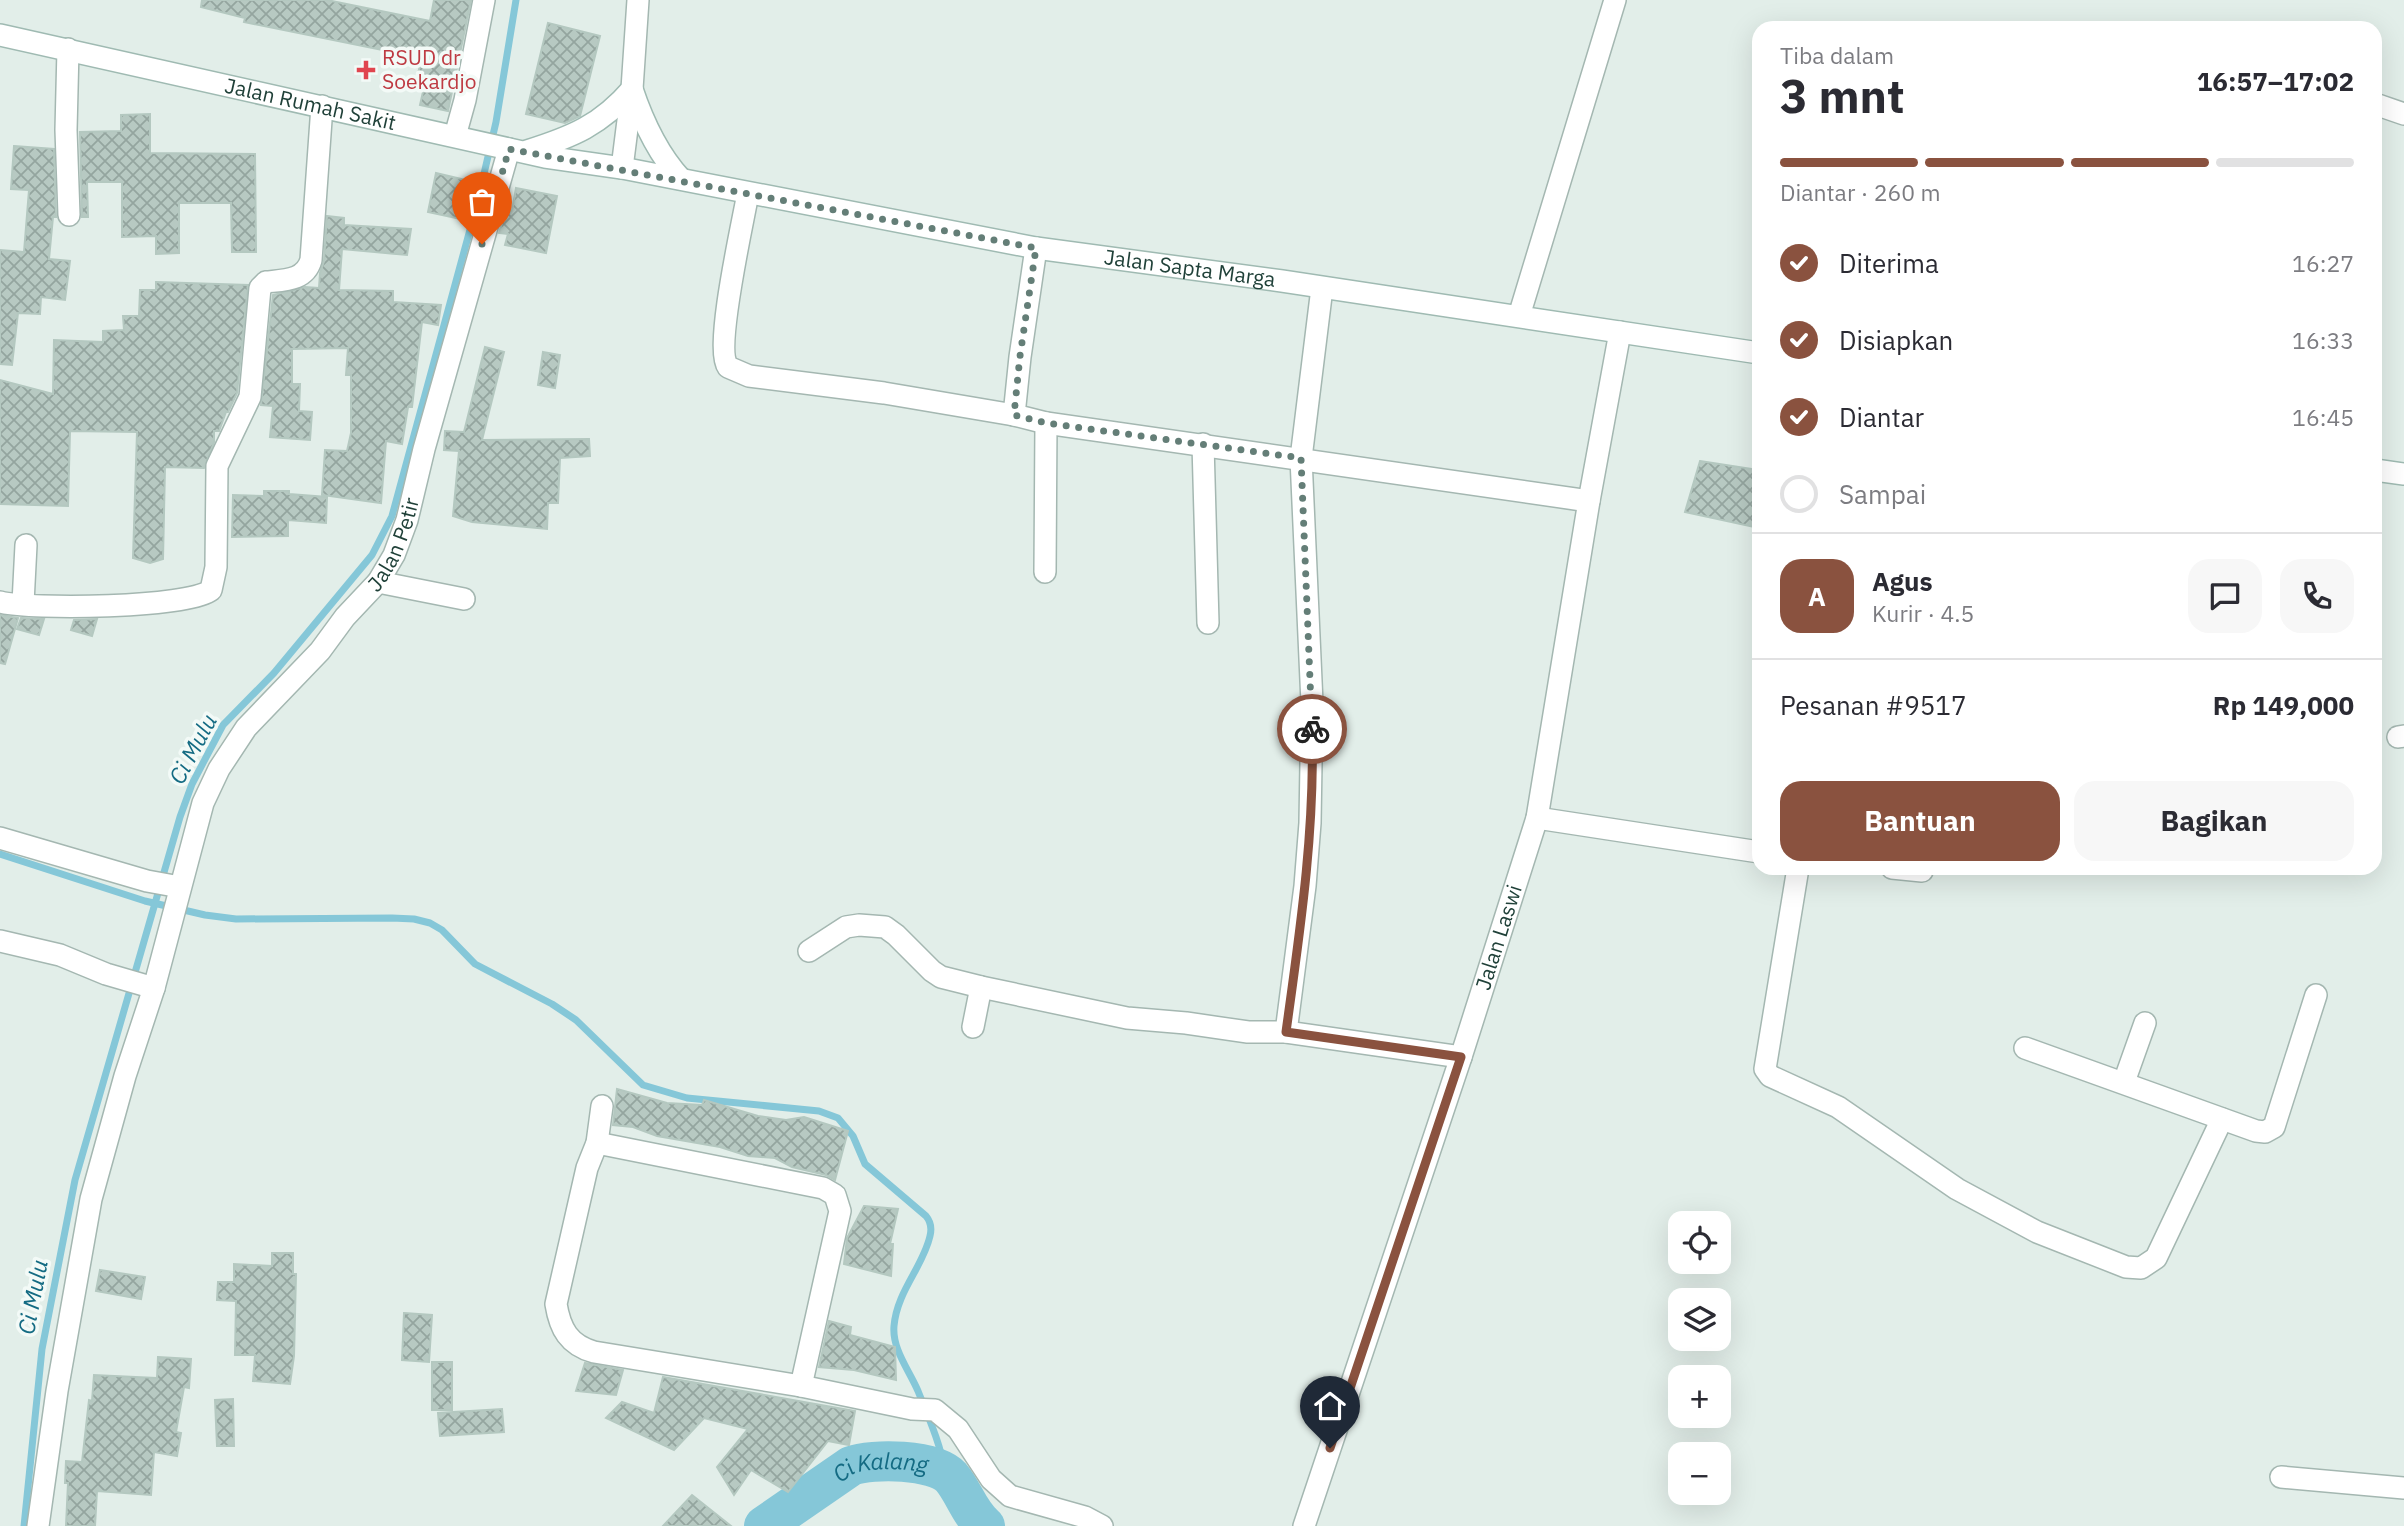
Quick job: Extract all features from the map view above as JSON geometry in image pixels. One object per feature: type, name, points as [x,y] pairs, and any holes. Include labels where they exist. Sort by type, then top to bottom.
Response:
[{"type":"street","points":[[458,137],[484,0]]},
{"type":"street","points":[[622,168],[632,89],[638,0]]},
{"type":"street","points":[[1519,316],[1615,0]]},
{"type":"street","name":"Jalan Rumah Sakit","points":[[0,35],[512,149],[622,168]]},
{"type":"street","points":[[68,49],[66,130],[69,215]]},
{"type":"street","points":[[512,149],[564,139],[598,121],[614,109],[632,89]]},
{"type":"street","points":[[632,89],[651,137],[681,179]]},
{"type":"street","points":[[0,601],[67,606],[139,604],[192,598],[212,590],[216,567],[218,466],[250,397],[260,288],[266,282],[302,275],[311,260],[322,106]]},
{"type":"street","points":[[2382,106],[2404,114]]},
{"type":"street","name":"Jalan Petir","points":[[37,1526],[57,1391],[92,1199],[203,803],[219,769],[246,728],[320,651],[345,617],[378,582],[394,555],[407,520],[424,449],[512,149]]},
{"type":"street","name":"Jalan Sapta Marga","points":[[622,168],[1036,248],[1752,351]]},
{"type":"street","points":[[748,193],[725,323],[723,354],[728,367],[749,376],[884,393],[1046,423],[1589,501]]},
{"type":"street","points":[[1014,415],[1036,248]]},
{"type":"street","points":[[1286,1032],[1305,887],[1312,780],[1312,703],[1301,458],[1322,288]]},
{"type":"street","name":"Jalan Laswi","points":[[1304,1526],[1461,1057],[1537,818],[1589,501],[1620,332]]},
{"type":"street","points":[[1045,572],[1046,423]]},
{"type":"street","points":[[1203,444],[1208,623]]},
{"type":"street","points":[[2382,471],[2404,474]]},
{"type":"street","points":[[23,603],[26,545]]},
{"type":"street","points":[[378,582],[464,599]]},
{"type":"street","points":[[1537,818],[1752,851]]},
{"type":"street","points":[[0,838],[178,888]]},
{"type":"street","points":[[1797,875],[1765,1056],[1765,1069],[1770,1076],[1838,1107],[1957,1189],[2037,1232],[2107,1261],[2141,1268],[2156,1258],[2222,1119]]},
{"type":"street","points":[[809,951],[846,927],[884,927],[897,935],[941,978],[1127,1018],[1248,1032],[1286,1032],[1461,1057]]},
{"type":"street","points":[[0,941],[60,955],[121,979],[150,986]]},
{"type":"street","points":[[973,1027],[981,987]]},
{"type":"street","points":[[2025,1048],[2261,1132],[2274,1127],[2316,995]]},
{"type":"street","points":[[2124,1082],[2145,1023]]},
{"type":"street","points":[[602,1106],[597,1143],[587,1168],[556,1304],[560,1325],[573,1342],[594,1352],[801,1386],[912,1409],[935,1410],[958,1429],[991,1479],[1010,1496],[1085,1517],[1102,1526]]},
{"type":"street","points":[[597,1143],[823,1188],[835,1195],[840,1211],[801,1386]]},
{"type":"street","points":[[2281,1477],[2404,1489]]},
{"type":"building","points":[[202,0],[327,0],[430,21],[434,0],[471,0],[448,111],[420,105],[425,83],[416,81],[422,58],[244,22],[245,18],[201,7]]},
{"type":"building","points":[[548,23],[600,36],[580,116],[565,123],[526,114]]},
{"type":"building","points":[[150,114],[150,153],[255,154],[256,252],[232,252],[231,203],[179,203],[179,253],[156,254],[156,236],[122,237],[122,182],[87,182],[88,217],[82,217],[80,132],[121,131],[121,115]]},
{"type":"building","points":[[14,146],[54,149],[56,217],[53,217],[49,259],[70,261],[65,300],[41,297],[40,314],[18,313],[12,365],[0,364],[0,250],[24,252],[29,190],[11,189]]},
{"type":"building","points":[[436,173],[470,181],[461,219],[428,212]]},
{"type":"building","points":[[516,188],[557,196],[546,253],[505,245],[508,234],[499,233],[506,209],[512,211]]},
{"type":"building","points":[[327,216],[344,218],[344,225],[411,229],[407,255],[342,249],[339,290],[393,291],[393,302],[441,305],[438,325],[422,322],[412,407],[408,407],[402,444],[386,441],[381,503],[322,495],[325,450],[347,451],[351,433],[351,375],[346,375],[348,348],[292,349],[292,384],[300,384],[299,411],[312,412],[310,440],[270,437],[273,406],[261,405],[273,295],[305,287],[319,288]]},
{"type":"building","points":[[156,282],[248,285],[237,393],[219,431],[214,431],[214,442],[204,468],[165,467],[163,559],[150,563],[133,558],[137,432],[70,431],[68,506],[0,504],[0,380],[53,394],[54,340],[103,342],[103,331],[124,330],[123,316],[139,316],[140,290],[156,290]]},
{"type":"building","points":[[485,347],[504,352],[482,440],[589,439],[590,456],[560,458],[558,503],[548,503],[547,529],[472,522],[453,516],[459,451],[444,450],[445,431],[464,432]]},
{"type":"building","points":[[543,352],[560,355],[555,388],[538,385]]},
{"type":"building","points":[[1700,461],[1752,469],[1752,526],[1685,512]]},
{"type":"building","points":[[264,491],[289,491],[289,494],[327,497],[326,523],[288,520],[288,536],[232,537],[233,495],[264,496]]},
{"type":"building","points":[[0,615],[18,618],[5,664],[0,663]]},
{"type":"building","points":[[21,618],[44,619],[39,635],[17,629]]},
{"type":"building","points":[[97,619],[92,636],[71,630],[74,620]]},
{"type":"building","points":[[617,1089],[667,1103],[702,1105],[704,1100],[758,1116],[786,1120],[804,1117],[848,1131],[835,1180],[826,1175],[792,1167],[775,1158],[748,1156],[720,1147],[657,1136],[633,1127],[613,1125]]},
{"type":"building","points":[[864,1206],[898,1209],[890,1244],[893,1244],[891,1276],[844,1264],[847,1238]]},
{"type":"building","points":[[272,1253],[293,1253],[293,1274],[296,1274],[294,1356],[290,1384],[253,1381],[255,1355],[235,1355],[236,1301],[217,1300],[218,1282],[234,1282],[234,1264],[272,1266]]},
{"type":"building","points":[[100,1270],[145,1277],[141,1299],[96,1291]]},
{"type":"building","points":[[404,1313],[432,1315],[429,1362],[402,1360]]},
{"type":"building","points":[[829,1321],[851,1327],[850,1335],[895,1347],[896,1380],[854,1370],[819,1367]]},
{"type":"building","points":[[158,1357],[191,1359],[189,1388],[184,1387],[176,1432],[181,1433],[177,1456],[154,1452],[151,1495],[97,1491],[95,1526],[66,1526],[66,1461],[82,1462],[94,1375],[157,1378]]},
{"type":"building","points":[[432,1362],[452,1362],[452,1410],[432,1410]]},
{"type":"building","points":[[585,1363],[623,1370],[616,1395],[576,1391]]},
{"type":"building","points":[[663,1377],[855,1411],[849,1445],[828,1441],[788,1492],[751,1470],[734,1495],[717,1467],[748,1429],[704,1418],[674,1450],[606,1418],[622,1402],[654,1413]]},
{"type":"building","points":[[233,1399],[234,1446],[217,1446],[215,1400]]},
{"type":"building","points":[[502,1409],[504,1432],[440,1436],[438,1413]]},
{"type":"building","points":[[692,1495],[731,1526],[663,1526]]},
{"type":"waterway","name":"Ci Mulu","points":[[24,1526],[42,1349],[75,1180],[180,817],[192,784],[223,725],[274,673],[372,555],[392,516],[477,204],[496,122],[516,0]]},
{"type":"waterway","points":[[0,854],[145,901],[205,915],[236,919],[392,918],[430,923],[442,930],[475,964],[552,1004],[576,1020],[643,1085],[687,1098],[819,1111],[838,1118],[853,1136],[865,1164],[926,1216],[930,1223],[931,1233],[927,1247],[896,1313],[894,1335],[898,1351],[934,1431],[945,1472]]},
{"type":"waterway","name":"Ci Kalang","points":[[764,1526],[851,1466],[888,1461],[918,1464],[943,1471],[956,1483],[975,1515],[985,1526]]},
{"type":"way so far","points":[[482,244],[509,149],[622,168],[1036,248],[1014,415],[1046,423],[1301,458],[1312,729]]},
{"type":"place","name":"RSUD dr Soekardjo","points":[[366,70]]},
{"type":"route","points":[[1312,729],[1312,780],[1305,887],[1286,1032],[1461,1057],[1330,1448]]}]
